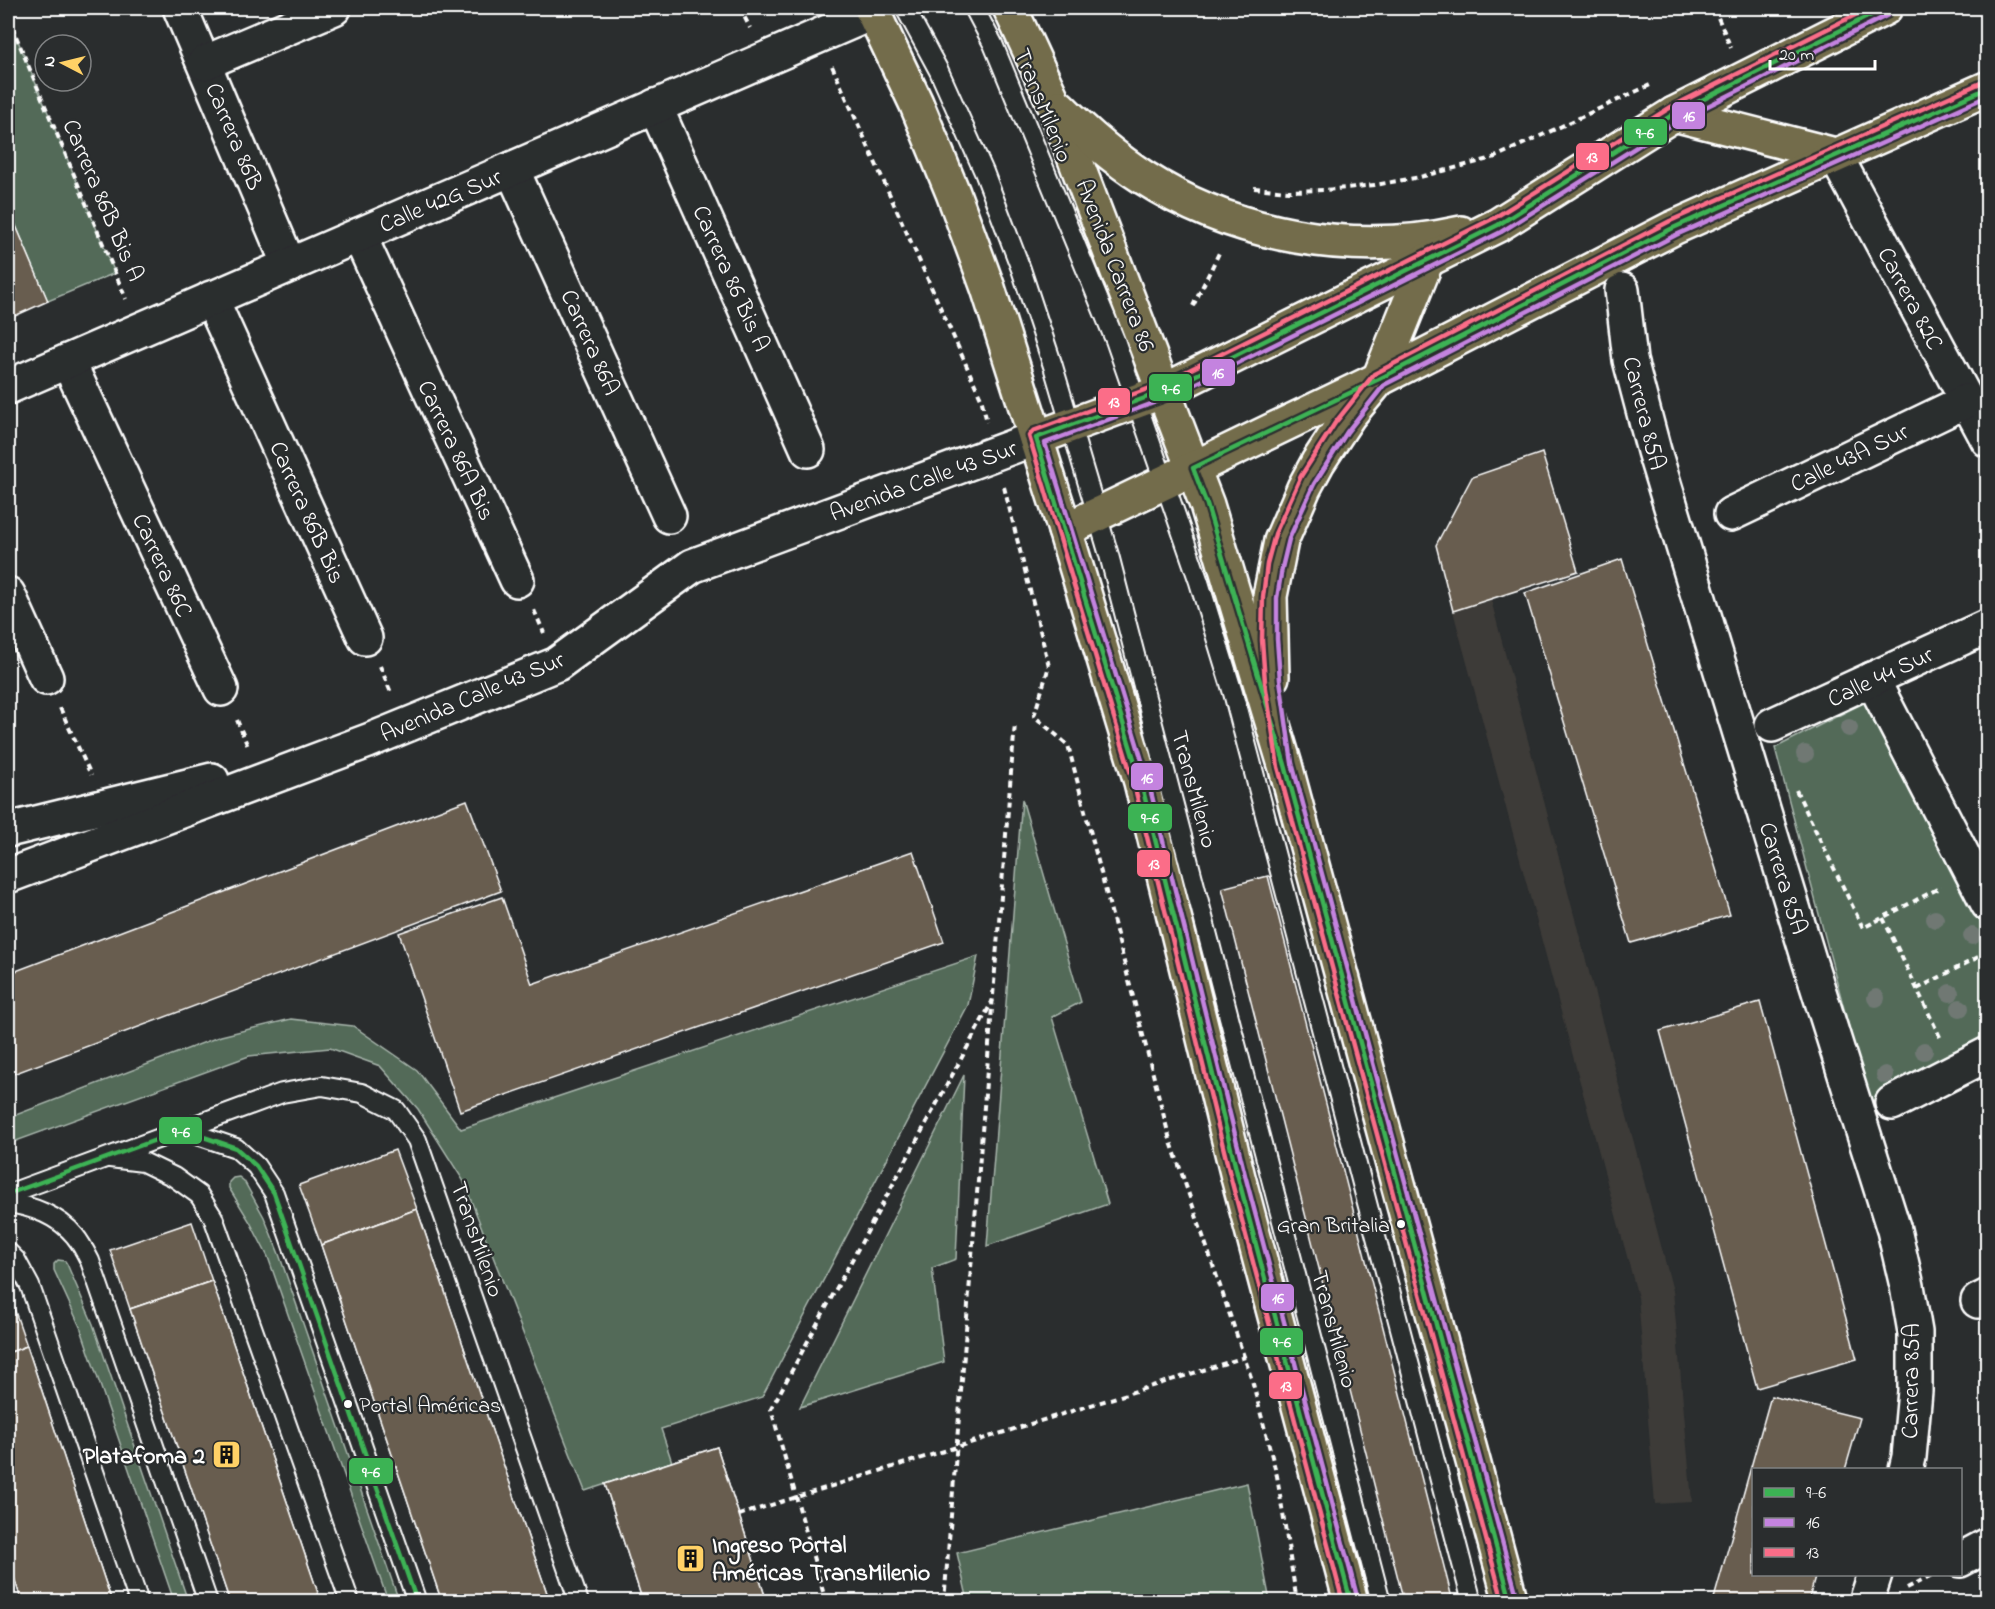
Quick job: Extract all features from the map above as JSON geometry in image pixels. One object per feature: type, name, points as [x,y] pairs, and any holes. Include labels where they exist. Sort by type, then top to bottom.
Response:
[{"type":"main road","name":"Avenida Carrera 86","points":[[1010,8],[1052,99],[1150,396],[1179,475],[1207,505],[1285,765],[1511,1602]]},
{"type":"main road","name":"Avenida Calle 43 Sur","points":[[1036,438],[1150,396],[1498,225],[1674,114],[1885,8]]},
{"type":"main road","points":[[883,9],[916,103],[953,193],[988,288],[1142,782],[1238,1177],[1351,1602]]},
{"type":"main road","points":[[1065,530],[1379,379],[1673,228],[1988,88]]},
{"type":"main road","points":[[1052,99],[1080,128],[1144,178],[1196,205],[1250,225],[1307,238],[1371,243],[1435,239],[1498,225]]},
{"type":"main road","points":[[1674,114],[1835,155]]},
{"type":"main road","points":[[1285,765],[1273,681],[1269,628],[1270,596],[1281,542],[1318,462],[1349,415],[1379,379],[1427,260]]},
{"type":"street","name":"Carrera 86B","points":[[180,8],[290,265]]},
{"type":"street","points":[[204,63],[334,8]]},
{"type":"street","name":"Calle 42G Sur","points":[[8,387],[883,9]]},
{"type":"street","name":"Carrera 86 Bis A","points":[[655,106],[808,450]]},
{"type":"street","name":"Carrera 82C","points":[[1835,155],[1988,440]]},
{"type":"street","name":"Carrera 86A","points":[[512,169],[669,516]]},
{"type":"street","name":"Carrera 86A Bis","points":[[359,235],[517,580]]},
{"type":"street","name":"Carrera 85A","points":[[1622,290],[1630,360],[1654,451],[1894,1230],[1915,1332],[1915,1391],[1906,1468]]},
{"type":"street","name":"Carrera 86B Bis","points":[[211,298],[365,638]]},
{"type":"street","name":"Carrera 86C","points":[[68,361],[221,689]]},
{"type":"street","name":"Calle 43A Sur","points":[[1731,514],[1966,400]]},
{"type":"street","name":"Avenida Calle 43 Sur","points":[[8,876],[368,741],[557,664],[692,566],[1036,438]]},
{"type":"street","points":[[8,594],[46,678]]},
{"type":"street","name":"Calle 44 Sur","points":[[1772,725],[1988,626]]},
{"type":"street","points":[[1872,679],[1988,904]]},
{"type":"street","points":[[8,830],[368,741]]},
{"type":"street","points":[[1892,1103],[1988,1054]]},
{"type":"street","points":[[1962,1559],[1988,1545]]},
{"type":"street","points":[[1866,1602],[1875,1576]]},
{"type":"lane","name":"TransMilenio","points":[[974,8],[993,44],[1110,329],[1150,396]]},
{"type":"lane","name":"TransMilenio","points":[[883,9],[939,71],[984,172],[1022,269],[1097,515],[1381,1602]]},
{"type":"lane","points":[[1179,475],[1199,582],[1233,693],[1472,1602]]},
{"type":"lane","name":"TransMilenio","points":[[8,1194],[282,1092],[322,1086],[362,1093],[396,1110],[417,1140],[579,1602]]},
{"type":"lane","points":[[183,1130],[236,1148],[256,1166],[274,1193],[417,1602]]},
{"type":"lane","name":"TransMilenio","points":[[106,1157],[142,1162],[174,1178],[199,1194],[213,1217],[350,1602]]},
{"type":"lane","points":[[8,1203],[28,1206],[55,1219],[75,1236],[90,1261],[208,1602]]},
{"type":"lane","points":[[8,1252],[16,1260],[30,1286],[139,1602]]},
{"type":"path","points":[[1714,8],[1731,49]]},
{"type":"path","name":"Carrera 86B Bis A","points":[[8,17],[139,330]]},
{"type":"path","points":[[819,36],[981,398],[1049,666],[1034,716],[1068,745],[1169,1137],[1252,1380],[1277,1476],[1297,1602]]},
{"type":"path","points":[[1721,54],[1741,44]]},
{"type":"path","points":[[1252,188],[1288,191],[1355,187],[1420,177],[1493,158],[1656,83]]},
{"type":"path","points":[[517,580],[557,664]]},
{"type":"path","points":[[365,638],[378,662],[405,726]]},
{"type":"path","points":[[46,678],[105,806]]},
{"type":"path","points":[[221,689],[258,768]]},
{"type":"path","points":[[944,1602],[1015,723]]},
{"type":"path","points":[[1791,781],[1863,928],[1971,872]]},
{"type":"path","points":[[1883,918],[1956,1070]]},
{"type":"path","points":[[1917,988],[1988,952]]},
{"type":"path","points":[[826,1602],[771,1409],[994,999]]},
{"type":"path","points":[[738,1515],[1283,1345]]},
{"type":"shaded area","points":[[1491,600],[1673,1291],[1692,1502],[1655,1504],[1638,1297],[1453,611]]},
{"type":"green space","points":[[8,17],[33,77],[33,93],[40,93],[115,273],[48,301],[8,207]]},
{"type":"green space","points":[[1869,700],[1987,934],[1987,1040],[1869,1103],[1775,748]]},
{"type":"green space","points":[[1022,799],[1081,1002],[1052,1017],[1108,1204],[987,1246]]},
{"type":"green space","points":[[978,956],[968,1005],[762,1397],[661,1429],[672,1462],[585,1491],[463,1180],[418,1109],[380,1066],[330,1048],[249,1056],[8,1144],[8,1118],[221,1036],[291,1019],[353,1026],[417,1070],[461,1129]]},
{"type":"green space","points":[[964,1075],[956,1259],[932,1268],[944,1362],[800,1407]]},
{"type":"green space","points":[[239,1177],[244,1181],[264,1217],[279,1254],[399,1601],[388,1601],[268,1257],[229,1188],[229,1182]]},
{"type":"green space","points":[[58,1260],[65,1261],[67,1264],[93,1324],[188,1601],[174,1601],[81,1329],[54,1270],[54,1264]]},
{"type":"green space","points":[[1247,1483],[1270,1601],[968,1601],[957,1553]]},
{"type":"building","points":[[8,207],[48,301],[8,319]]},
{"type":"building","points":[[1542,453],[1578,571],[1453,611],[1436,545],[1472,477]]},
{"type":"building","points":[[1622,559],[1730,915],[1631,943],[1525,593]]},
{"type":"building","points":[[467,800],[501,891],[8,1076],[8,974]]},
{"type":"building","points":[[913,851],[944,942],[460,1111],[399,933],[502,897],[532,984]]},
{"type":"building","name":"Gran Britalia","points":[[1268,876],[1453,1602],[1404,1602],[1222,888]]},
{"type":"building","points":[[1760,1002],[1857,1359],[1757,1388],[1660,1031]]},
{"type":"building","points":[[395,1150],[417,1209],[321,1245],[299,1185]]},
{"type":"building","name":"Portal Américas","points":[[417,1209],[550,1602],[442,1602],[321,1245]]},
{"type":"building","name":"Portal Américas","points":[[417,1209],[550,1602],[442,1602],[321,1245]]},
{"type":"building","points":[[192,1222],[212,1281],[130,1309],[110,1250]]},
{"type":"building","name":"Platafoma 2","points":[[212,1281],[321,1602],[230,1602],[130,1309]]},
{"type":"building","name":"Platafoma 2","points":[[212,1281],[321,1602],[230,1602],[130,1309]]},
{"type":"building","points":[[8,1291],[27,1346],[8,1353]]},
{"type":"building","points":[[27,1346],[112,1602],[22,1602],[8,1559],[8,1353]]},
{"type":"building","points":[[27,1346],[112,1602],[22,1602],[8,1559],[8,1353]]},
{"type":"building","points":[[1771,1396],[1860,1418],[1846,1468],[1752,1468],[1752,1576],[1815,1576],[1808,1602],[1713,1602]]},
{"type":"building","name":"Ingreso Portal Américas TransMilenio","points":[[717,1447],[767,1602],[643,1602],[605,1484]]},
{"type":"building","name":"Ingreso Portal Américas TransMilenio","points":[[717,1447],[767,1602],[643,1602],[605,1484]]},
{"type":"transit line","name":"13","points":[[1343,1602],[1231,1179],[1134,784],[1029,436],[1033,431],[1161,384],[1494,218],[1671,107],[1869,8]]},
{"type":"transit line","name":"9-6","points":[[1351,1602],[1238,1177],[1141,782],[1036,438],[1164,391],[1498,225],[1674,114],[1885,8]]},
{"type":"transit line","name":"16","points":[[1358,1600],[1245,1175],[1148,780],[1045,443],[1167,398],[1501,232],[1678,121],[1888,15]]},
{"type":"transit line","name":"13","points":[[1503,1602],[1278,767],[1265,682],[1262,640],[1263,597],[1267,564],[1275,534],[1301,476],[1335,423],[1374,374],[1670,221],[1985,81]]},
{"type":"transit line","name":"9-6","points":[[1511,1602],[1285,765],[1207,505],[1193,468],[1379,379],[1673,228],[1988,88]]},
{"type":"transit line","name":"16","points":[[1518,1600],[1292,763],[1280,680],[1277,639],[1277,598],[1289,539],[1314,484],[1347,432],[1384,385],[1676,235],[1988,96]]},
{"type":"transit line","name":"9-6","points":[[8,1194],[183,1130],[236,1148],[256,1166],[274,1193],[417,1602]]},
{"type":"place","name":"Gran Britalia","points":[[1401,1224]]},
{"type":"place","name":"Portal Américas","points":[[348,1404]]},
{"type":"place","name":"Platafoma 2","points":[[226,1455]]},
{"type":"place","name":"Ingreso Portal Américas TransMilenio","points":[[691,1558]]}]
